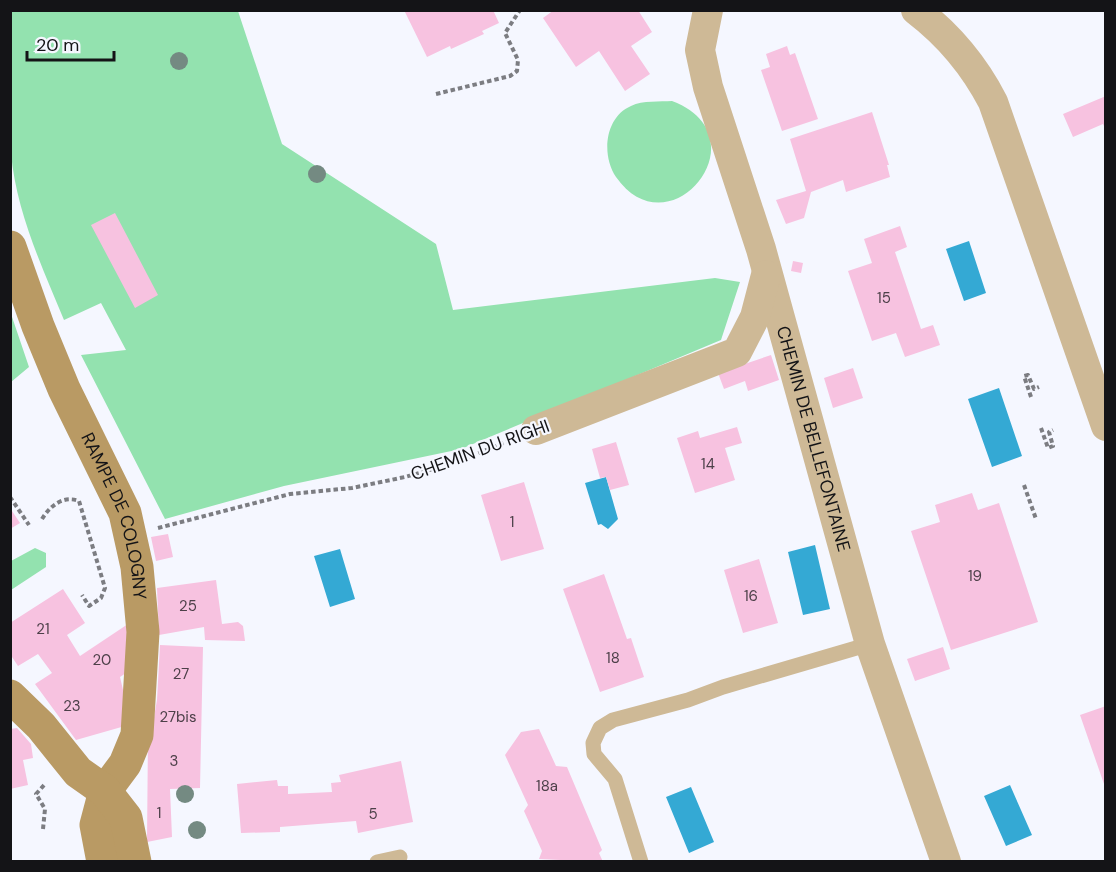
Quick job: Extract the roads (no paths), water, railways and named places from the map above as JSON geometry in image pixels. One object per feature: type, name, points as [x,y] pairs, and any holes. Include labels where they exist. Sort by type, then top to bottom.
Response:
[{"type":"street","name":"CHEMIN DE BELLEFONTAINE","points":[[708,10],[701,35],[702,65],[766,272],[870,644],[946,861]]},
{"type":"street","points":[[916,10],[957,47],[977,72],[993,102],[1106,426]]},
{"type":"street","name":"RAMPE DE COLOGNY","points":[[10,247],[38,326],[64,389],[114,488],[131,534],[143,633],[137,735],[125,764],[105,791]]},
{"type":"street","name":"CHEMIN DU RIGHI","points":[[536,430],[737,352],[755,317],[766,272]]},
{"type":"street","points":[[10,696],[41,726],[78,772],[105,791],[126,818],[135,861]]},
{"type":"street","points":[[103,861],[96,825],[105,791]]},
{"type":"lane","points":[[641,861],[615,779],[594,754],[593,743],[600,728],[613,720],[688,700],[723,687],[870,644]]},
{"type":"lane","points":[[377,861],[400,857]]},
{"type":"water","points":[[969,241],[986,293],[964,301],[946,249]]},
{"type":"water","points":[[999,388],[1022,456],[992,467],[968,399]]},
{"type":"water","points":[[606,477],[618,519],[608,529],[601,524],[598,525],[585,483]]},
{"type":"water","points":[[815,545],[830,609],[803,615],[788,552]]},
{"type":"water","points":[[340,549],[355,599],[330,607],[314,556]]},
{"type":"water","points":[[1010,785],[1032,835],[1006,846],[984,796]]},
{"type":"water","points":[[691,787],[714,842],[689,853],[666,797]]}]
